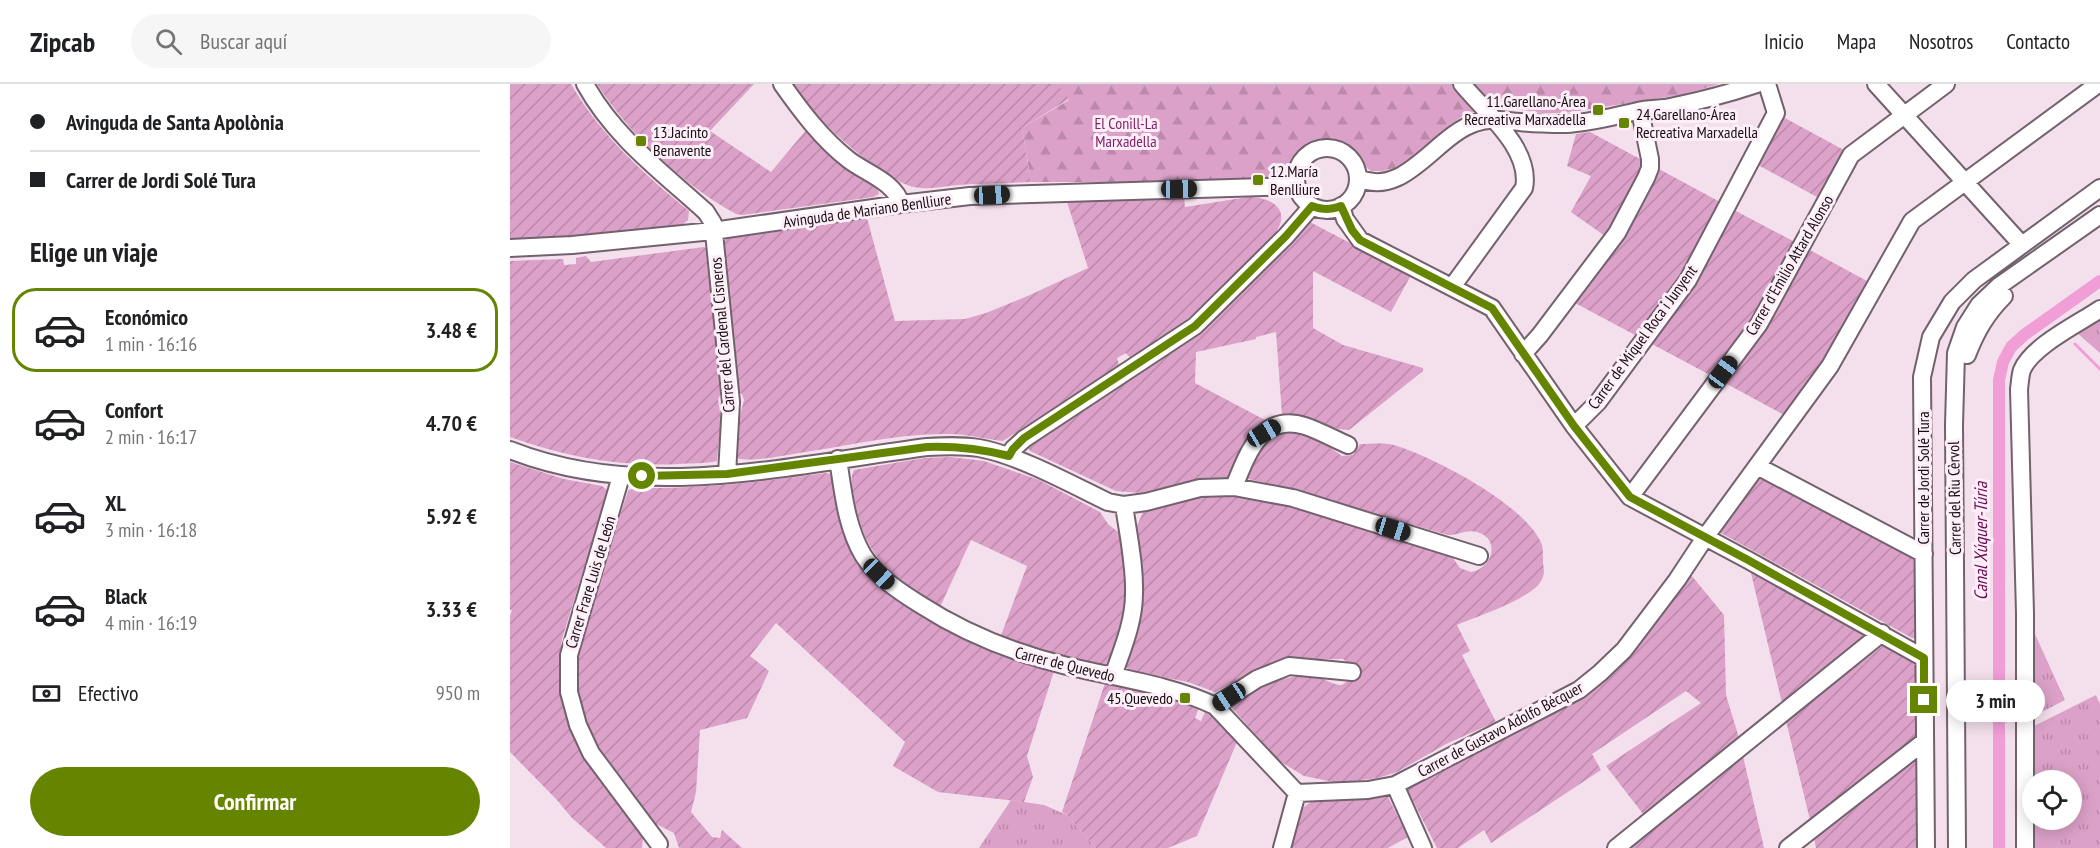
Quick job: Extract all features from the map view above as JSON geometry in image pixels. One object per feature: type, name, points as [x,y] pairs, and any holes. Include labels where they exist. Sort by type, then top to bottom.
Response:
[{"type":"street","points":[[585,84],[609,121],[635,150],[706,212],[713,223],[713,231]]},
{"type":"street","points":[[782,84],[803,113],[830,143],[849,160],[890,187],[899,196],[901,204]]},
{"type":"street","points":[[1452,286],[1524,188],[1526,176],[1523,161],[1505,133],[1462,84]]},
{"type":"street","points":[[1358,178],[1369,183],[1384,182],[1399,177],[1459,131],[1474,123],[1492,119],[1522,123],[1567,124],[1723,95],[1757,84]]},
{"type":"street","name":"Carrer de Miquel Roca i Junyent","points":[[1574,426],[1598,402],[1688,280],[1776,113],[1767,84]]},
{"type":"street","points":[[1876,84],[2022,244]]},
{"type":"street","name":"Carrer d'Emilio Attard Alonso","points":[[1630,497],[1759,324],[1851,155],[1946,84]]},
{"type":"street","name":"Carrer de Gustavo Adolfo Bécquer","points":[[1297,793],[1368,790],[1395,785],[1579,690],[1624,650],[1677,580],[1706,536],[1830,366],[1912,221],[2098,84]]},
{"type":"street","points":[[1523,354],[1617,233],[1646,178],[1650,168],[1650,159],[1641,111]]},
{"type":"street","points":[[1333,148],[1343,152],[1350,159],[1356,168],[1358,178],[1354,195],[1341,206],[1321,209],[1305,200],[1297,186],[1296,176],[1305,157],[1313,151],[1333,148]]},
{"type":"street","name":"Avinguda de Mariano Benlliure","points":[[510,248],[572,245],[713,231],[970,196],[1297,186]]},
{"type":"street","name":"Carrer de Jordi Solé Tura","points":[[1926,848],[1922,377],[1931,337],[1952,302],[1974,280],[2100,188]]},
{"type":"street","points":[[1009,456],[1024,438],[1195,326],[1286,236],[1312,206]]},
{"type":"street","points":[[1341,206],[1348,225],[1360,240],[1492,308],[1574,426],[1630,497],[1706,536],[1924,658]]},
{"type":"street","name":"Carrer del Riu Cèrvol","points":[[1956,848],[1953,425],[1956,353],[1965,327],[1979,305],[1999,286],[2100,215]]},
{"type":"street","name":"Carrer del Riu Cèrvol","points":[[1967,848],[1964,436],[1967,355],[1976,331],[1989,311],[2006,294],[2100,228]]},
{"type":"street","name":"Carrer del Cardenal Cisneros","points":[[713,231],[731,402],[727,474]]},
{"type":"street","points":[[2025,848],[2025,613],[2019,389],[2022,371],[2029,359],[2100,309]]},
{"type":"street","points":[[1234,487],[1249,451],[1264,433],[1275,426],[1287,423],[1305,426],[1348,445]]},
{"type":"street","points":[[510,450],[562,467],[600,474],[664,477],[727,474],[927,447],[980,448],[1009,456],[1108,502],[1124,505],[1146,502],[1200,488],[1234,487],[1293,498],[1479,556]]},
{"type":"street","name":"Carrer de Quevedo","points":[[838,459],[851,528],[870,565],[889,582],[942,618],[999,647],[1065,666],[1173,689],[1215,706],[1297,793]]},
{"type":"street","points":[[1757,466],[1924,554]]},
{"type":"street","name":"Carrer Frare Luis de León","points":[[621,476],[568,655],[569,692],[578,725],[591,753],[659,844]]},
{"type":"street","points":[[1113,676],[1131,618],[1134,595],[1133,566],[1124,505]]},
{"type":"street","points":[[1616,848],[1882,633]]},
{"type":"street","points":[[1215,706],[1257,679],[1289,666],[1352,672]]},
{"type":"street","points":[[1788,848],[1925,741]]},
{"type":"street","points":[[1395,785],[1423,848]]},
{"type":"street","points":[[1282,848],[1297,793]]},
{"type":"green space","points":[[510,84],[571,84],[609,137],[689,211],[688,220],[682,225],[580,237],[510,241]]},
{"type":"green space","points":[[597,84],[754,84],[710,131],[771,172],[807,129],[838,160],[878,189],[879,194],[873,197],[743,215],[736,214],[696,188],[659,157],[625,121]]},
{"type":"green space","points":[[793,84],[1057,84],[1069,99],[1022,128],[1031,182],[922,188],[897,180],[858,153],[823,121]]},
{"type":"green space","name":"El Conill-La Marxadella","points":[[1057,84],[1719,84],[1686,94],[1565,113],[1540,113],[1514,108],[1467,113],[1398,167],[1382,171],[1371,171],[1350,149],[1338,142],[1326,140],[1314,142],[1296,157],[1287,178],[1173,182],[1031,182],[1022,128],[1069,100]]},
{"type":"green space","points":[[1783,117],[1844,150],[1817,197],[1758,165]]},
{"type":"green space","points":[[1590,132],[1642,160],[1642,170],[1605,236],[1571,212],[1591,176],[1567,166],[1576,134]]},
{"type":"green space","points":[[1659,169],[1720,202],[1680,274],[1635,335],[1575,303],[1633,223]]},
{"type":"green space","points":[[1248,197],[1275,204],[1281,214],[1278,229],[1264,247],[1180,325],[1130,358],[1126,353],[1117,358],[1119,365],[1003,441],[962,435],[930,434],[766,458],[747,460],[736,457],[739,419],[744,400],[742,394],[735,389],[723,242],[726,239],[867,218],[895,321],[965,319],[1030,295],[1088,268],[1067,202],[1184,198],[1185,207]]},
{"type":"green space","points":[[1734,210],[1793,241],[1756,311],[1710,375],[1650,343],[1697,279]]},
{"type":"green space","points":[[1310,222],[1411,275],[1391,312],[1313,271],[1313,328],[1343,345],[1423,368],[1423,371],[1349,430],[1299,416],[1282,415],[1276,332],[1256,337],[1256,339],[1196,352],[1195,383],[1267,421],[1244,445],[1227,478],[1189,481],[1140,493],[1116,491],[1030,451],[1028,447],[1032,443],[1223,308]]},
{"type":"green space","points":[[704,247],[709,250],[722,392],[718,399],[721,419],[717,461],[657,465],[614,462],[552,450],[510,437],[510,261],[563,259],[564,265],[576,264],[576,258],[586,256],[591,262]]},
{"type":"green space","points":[[1808,249],[1867,281],[1823,362],[1784,415],[1725,383]]},
{"type":"green space","points":[[2100,318],[2100,353],[2077,333]]},
{"type":"green space","points":[[1292,432],[1318,441],[1342,456],[1353,455],[1360,444],[1384,444],[1397,446],[1434,461],[1479,485],[1500,500],[1533,530],[1542,545],[1544,574],[1535,588],[1516,600],[1457,625],[1470,651],[1462,655],[1496,722],[1448,743],[1397,772],[1378,778],[1338,783],[1304,776],[1278,760],[1231,707],[1233,701],[1263,686],[1293,677],[1315,677],[1342,685],[1351,678],[1351,666],[1343,659],[1284,660],[1269,664],[1215,692],[1188,682],[1130,671],[1126,667],[1141,606],[1142,591],[1136,528],[1143,512],[1147,509],[1200,496],[1226,494],[1248,497],[1298,508],[1450,554],[1460,568],[1471,572],[1485,565],[1489,559],[1491,546],[1489,540],[1477,532],[1448,535],[1248,479],[1251,462],[1261,447],[1275,436]]},
{"type":"green space","points":[[951,457],[984,461],[1039,480],[1100,512],[1108,524],[1118,532],[1124,559],[1125,598],[1120,625],[1106,664],[1098,665],[1000,638],[1027,566],[971,540],[940,607],[909,586],[884,565],[874,553],[860,522],[852,485],[854,470],[924,458]]},
{"type":"green space","points":[[510,462],[564,479],[602,486],[607,490],[562,639],[560,670],[562,698],[579,746],[607,790],[643,837],[642,848],[606,848],[572,818],[510,752],[510,616],[512,610],[510,610]]},
{"type":"green space","points":[[830,474],[833,479],[842,521],[909,607],[951,633],[998,655],[1054,671],[1027,756],[1033,777],[1024,802],[938,792],[893,766],[905,742],[776,623],[750,656],[769,671],[747,718],[700,730],[696,792],[691,812],[712,837],[720,838],[722,830],[742,848],[679,848],[674,833],[656,824],[599,747],[582,711],[578,689],[576,672],[581,639],[628,491],[633,488],[730,484]]},
{"type":"green space","points":[[1760,474],[1918,558],[1918,636],[1916,638],[1912,638],[1721,533],[1721,528]]},
{"type":"green space","points":[[1750,569],[1866,635],[1782,703]]},
{"type":"green space","points":[[1687,570],[1724,615],[1726,695],[1739,738],[1643,814],[1606,766],[1701,703],[1686,691],[1592,754],[1601,770],[1491,843],[1484,830],[1458,848],[1437,848],[1408,787],[1549,716],[1570,702]]},
{"type":"green space","points":[[2029,621],[2065,700],[2030,718]]},
{"type":"green space","points":[[1885,644],[1918,663],[1917,735],[1810,820],[1786,721]]},
{"type":"green space","points":[[1105,683],[1153,691],[1200,705],[1195,718],[1201,721],[1206,710],[1237,742],[1197,836],[1168,848],[1096,848],[1062,812]]},
{"type":"green space","points":[[2096,695],[2100,704],[2100,848],[2030,848],[2030,830],[2082,830],[2082,770],[2030,770],[2030,728]]},
{"type":"green space","points":[[1743,756],[1764,848],[1626,848]]},
{"type":"green space","points":[[1913,761],[1919,764],[1919,846],[1917,848],[1816,848],[1814,838]]},
{"type":"green space","points":[[1387,795],[1408,837],[1388,848],[1288,848],[1301,809],[1311,802],[1323,799],[1341,800]]},
{"type":"green space","points":[[1011,800],[1044,805],[1067,815],[1096,848],[979,848]]},
{"type":"waterway","name":"Canal Xúquer-Túria","points":[[1999,848],[1999,380],[2003,362],[2011,347],[2024,335],[2100,281]]},
{"type":"waterway","points":[[2075,344],[2100,369]]},
{"type":"place","name":"11.Garellano-Área Recreativa Marxadella","points":[[1598,110]]},
{"type":"place","name":"24.Garellano-Área Recreativa Marxadella","points":[[1624,123]]},
{"type":"place","name":"13.Jacinto Benavente","points":[[641,141]]},
{"type":"place","name":"12.María Benlliure","points":[[1258,180]]},
{"type":"place","name":"45.Quevedo","points":[[1185,698]]},
{"type":"route","points":[[642,476],[727,474],[927,447],[980,448],[1009,456],[1024,438],[1195,326],[1286,236],[1312,206],[1321,209],[1341,206],[1345,219],[1360,240],[1492,308],[1574,426],[1630,497],[1706,536],[1924,658],[1924,700]]}]
